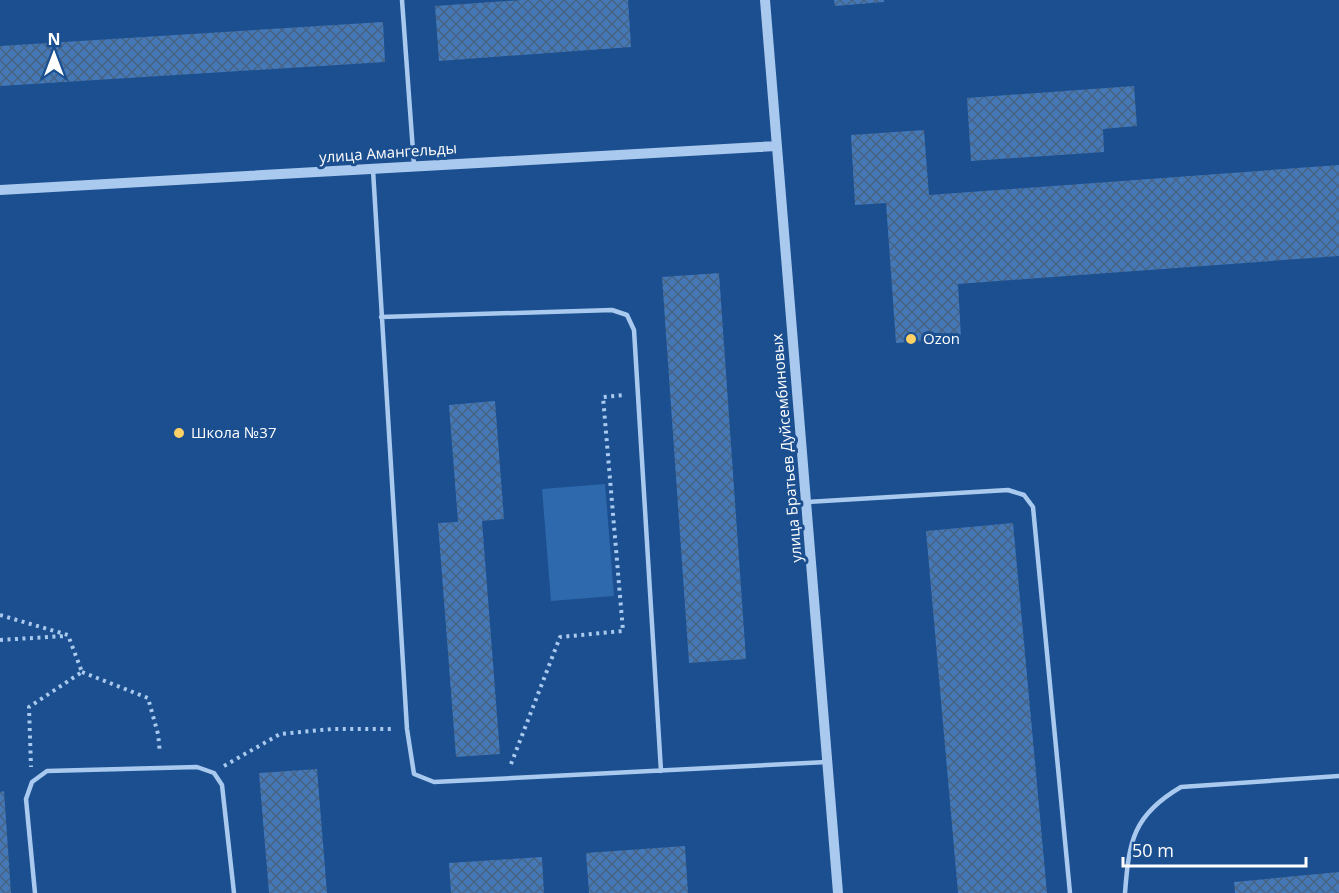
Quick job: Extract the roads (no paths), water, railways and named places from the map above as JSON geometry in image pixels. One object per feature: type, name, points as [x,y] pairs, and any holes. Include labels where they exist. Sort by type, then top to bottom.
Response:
[{"type":"street","name":"улица Братьев Дуйсембиновых","points":[[765,0],[838,893]]},
{"type":"street","name":"улица Амангельды","points":[[0,190],[777,146]]},
{"type":"lane","points":[[402,0],[414,166]]},
{"type":"lane","points":[[373,170],[407,729],[414,774],[434,782],[827,762]]},
{"type":"lane","points":[[381,317],[612,310],[627,315],[634,330],[661,771]]},
{"type":"lane","points":[[807,502],[1008,490],[1024,495],[1033,507],[1070,893]]},
{"type":"lane","points":[[35,893],[26,799],[32,782],[47,771],[197,767],[214,773],[222,785],[234,893]]},
{"type":"lane","points":[[1125,893],[1128,853],[1137,828],[1162,798],[1181,787],[1339,776]]},
{"type":"place","name":"Ozon","points":[[911,339]]},
{"type":"place","name":"Школа №37","points":[[179,433]]}]
